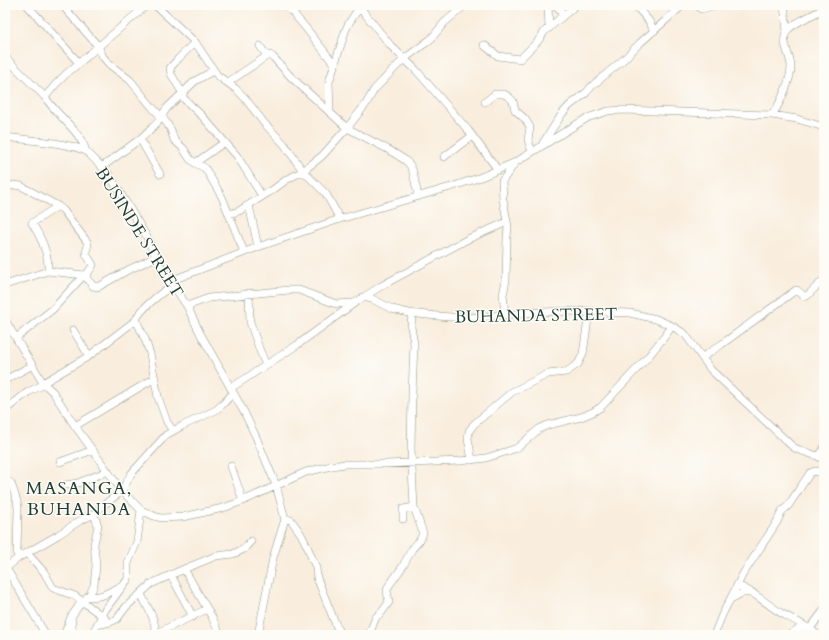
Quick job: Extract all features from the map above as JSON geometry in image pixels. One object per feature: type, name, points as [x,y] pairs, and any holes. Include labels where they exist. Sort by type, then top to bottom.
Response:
[{"type":"street","points":[[27,5],[79,63]]},
{"type":"street","points":[[62,5],[98,46],[103,57],[110,65],[130,80],[168,125],[174,140],[183,148],[190,159],[205,168],[221,194],[244,252]]},
{"type":"street","points":[[45,97],[56,84],[79,63],[147,5]]},
{"type":"street","points":[[155,5],[195,42],[202,51],[213,71],[236,89],[264,123],[284,144],[302,173],[326,194],[340,219]]},
{"type":"street","points":[[286,5],[305,26],[335,65]]},
{"type":"street","points":[[229,214],[249,205],[302,173],[322,156],[366,104],[374,90],[404,59],[431,39],[444,23],[465,5]]},
{"type":"street","points":[[548,5],[548,28]]},
{"type":"street","points":[[554,5],[561,10],[562,17]]},
{"type":"street","points":[[484,45],[498,56],[520,59],[538,41],[548,28],[576,5]]},
{"type":"street","points":[[635,5],[649,21],[654,31]]},
{"type":"street","points":[[542,145],[548,134],[569,106],[586,93],[683,5]]},
{"type":"street","points":[[697,5],[701,10],[716,5]]},
{"type":"street","points":[[772,115],[776,110],[790,74],[790,60],[785,39],[787,31],[784,5]]},
{"type":"street","points":[[330,112],[329,82],[348,23],[359,6],[391,46],[416,70],[472,136],[498,170]]},
{"type":"street","points":[[787,31],[795,24],[824,8]]},
{"type":"street","points":[[195,42],[170,68],[172,74],[182,95],[237,156],[262,196]]},
{"type":"street","points":[[260,46],[267,56]]},
{"type":"street","points":[[224,81],[227,82],[233,80],[270,55],[291,77],[347,128],[405,160],[413,172],[418,196]]},
{"type":"street","points":[[5,57],[45,97],[81,140],[86,151]]},
{"type":"street","points":[[102,167],[140,139],[162,118],[168,108],[195,81],[213,71]]},
{"type":"street","points":[[233,80],[236,89]]},
{"type":"street","points":[[485,102],[495,94],[504,94],[511,99],[515,110],[525,119],[530,127],[528,140],[532,152]]},
{"type":"street","points":[[5,410],[28,392],[89,356],[136,320],[137,316],[171,283],[258,247],[340,219],[461,184],[498,170],[516,162],[587,118],[608,111],[624,110],[772,115],[797,119],[824,127]]},
{"type":"street","points":[[444,156],[472,136]]},
{"type":"street","name":"BUSINDE STREET","points":[[5,137],[65,144],[86,151],[110,176],[147,237],[156,257],[171,283],[186,306],[256,437],[276,485],[285,519]]},
{"type":"street","points":[[140,139],[160,174]]},
{"type":"street","points":[[195,163],[224,142]]},
{"type":"street","points":[[505,314],[503,295],[506,280],[508,230],[502,181],[516,162]]},
{"type":"street","points":[[5,188],[14,185],[21,186],[63,210],[88,243],[86,254],[93,265],[85,276],[53,309],[16,338]]},
{"type":"street","points":[[249,205],[258,247]]},
{"type":"street","points":[[48,271],[43,244],[32,223],[58,206]]},
{"type":"street","points":[[46,635],[6,569],[18,558],[81,520],[94,514],[122,491],[131,474],[166,435],[216,410],[223,404],[232,390],[356,302],[461,242],[507,222]]},
{"type":"street","points":[[5,285],[48,271],[85,276],[94,286],[98,287],[128,270],[156,257]]},
{"type":"street","points":[[702,357],[796,290],[807,296],[824,279]]},
{"type":"street","points":[[186,306],[206,299],[249,293],[289,290],[299,290],[336,304],[356,302]]},
{"type":"street","points":[[249,293],[250,322],[266,365]]},
{"type":"street","name":"BUHANDA STREET","points":[[363,298],[372,299],[392,308],[412,313],[466,318],[540,312],[630,313],[656,318],[685,334],[708,366],[721,380],[793,447],[822,458]]},
{"type":"street","points":[[336,304],[342,312]]},
{"type":"street","points":[[472,460],[468,439],[469,432],[474,424],[512,392],[548,374],[566,372],[578,364],[583,354],[589,312]]},
{"type":"street","points":[[370,632],[376,616],[382,612],[389,602],[387,591],[388,587],[423,533],[414,507],[411,427],[414,348],[411,327],[412,313]]},
{"type":"street","points":[[5,320],[44,383],[53,392],[74,426],[122,491],[141,510],[154,516],[174,518],[223,508],[243,501],[276,485],[313,470],[331,466],[472,460],[517,448],[534,433],[544,427],[581,417],[601,407],[647,358],[672,326]]},
{"type":"street","points":[[136,320],[147,344],[158,397],[167,422],[173,431]]},
{"type":"street","points":[[73,330],[89,356]]},
{"type":"street","points":[[5,380],[33,365]]},
{"type":"street","points":[[74,426],[155,378]]},
{"type":"street","points":[[822,458],[824,448]]},
{"type":"street","points":[[60,462],[93,450]]},
{"type":"street","points":[[231,466],[243,501]]},
{"type":"street","points":[[66,485],[78,484],[108,471]]},
{"type":"street","points":[[714,635],[737,585],[759,548],[777,522],[782,511],[789,504],[808,475],[815,471],[824,473]]},
{"type":"street","points":[[5,480],[11,483],[17,501],[18,558]]},
{"type":"street","points":[[403,519],[403,509],[414,507]]},
{"type":"street","points":[[91,635],[102,616],[128,579],[128,563],[137,542],[141,510]]},
{"type":"street","points":[[64,635],[71,617],[88,596],[93,587],[96,573],[94,544],[98,526],[94,514]]},
{"type":"street","points":[[258,635],[273,558],[285,519],[291,520],[307,546],[316,568],[317,578],[340,635]]},
{"type":"street","points":[[97,625],[110,622],[120,616],[126,607],[151,584],[171,574],[216,556],[233,554],[244,549],[251,541]]},
{"type":"street","points":[[27,553],[44,572],[53,588],[75,596],[110,622]]},
{"type":"street","points":[[184,569],[212,617],[220,635]]},
{"type":"street","points":[[171,574],[193,617]]},
{"type":"street","points":[[737,585],[754,593],[780,612],[810,628],[818,635]]},
{"type":"street","points":[[88,596],[97,598],[123,586]]},
{"type":"street","points":[[730,599],[742,593],[754,593]]},
{"type":"street","points":[[141,594],[153,618],[155,635],[165,633],[207,609]]},
{"type":"street","points":[[810,628],[824,610]]},
{"type":"street","points":[[71,617],[73,635]]},
{"type":"street","points":[[789,635],[801,627],[810,628]]},
{"type":"district","name":"MASANGA, BUHANDA","points":[[79,498]]}]
